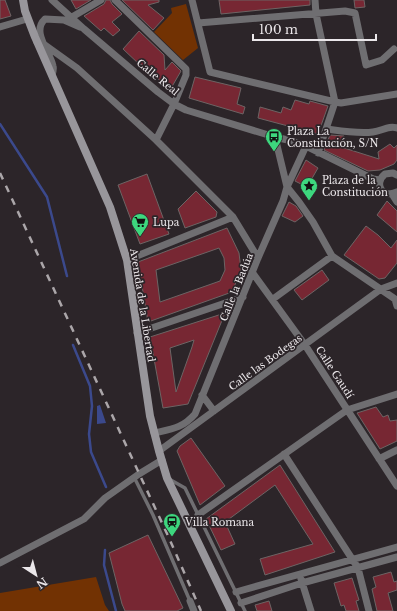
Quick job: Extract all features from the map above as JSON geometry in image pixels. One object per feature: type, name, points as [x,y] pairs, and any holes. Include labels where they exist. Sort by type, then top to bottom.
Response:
[{"type":"main road","name":"Avenida de la Libertad","points":[[19,0],[41,41],[52,75],[110,207],[127,260],[150,416],[167,478],[231,611]]},
{"type":"main road","name":"Avenida de la Libertad","points":[[23,0],[26,15]]},
{"type":"street","name":"Calle Real","points":[[52,0],[84,29],[174,104],[186,110],[275,137]]},
{"type":"street","points":[[72,17],[101,0]]},
{"type":"street","points":[[115,0],[186,69],[186,75],[174,104],[156,140]]},
{"type":"street","points":[[192,0],[210,72],[341,103],[397,94]]},
{"type":"street","points":[[315,0],[316,14],[335,102],[318,153]]},
{"type":"street","points":[[198,23],[346,12],[355,13],[366,65],[382,60],[394,49]]},
{"type":"street","points":[[0,27],[26,15]]},
{"type":"street","name":"Calle Real","points":[[41,41],[39,28],[41,22],[45,18],[64,20],[84,29]]},
{"type":"street","points":[[41,41],[77,68],[156,140],[233,217],[258,258]]},
{"type":"street","points":[[326,129],[352,132],[374,132],[392,126],[397,128]]},
{"type":"street","points":[[380,180],[373,179],[306,146],[275,137],[287,187],[299,202],[332,256],[395,299],[397,306]]},
{"type":"street","name":"Calle la Badúa","points":[[154,432],[179,427],[195,414],[287,187],[306,146]]},
{"type":"street","points":[[396,174],[388,172],[385,174],[380,180],[380,188],[387,194],[394,193],[397,202]]},
{"type":"street","points":[[127,260],[233,217]]},
{"type":"street","points":[[273,299],[332,256]]},
{"type":"street","name":"Calle Gaudí","points":[[252,272],[305,345],[397,486]]},
{"type":"street","name":"Calle las Bodegas","points":[[159,451],[381,289],[397,283]]},
{"type":"street","points":[[137,333],[243,296]]},
{"type":"street","points":[[198,515],[347,410],[397,394]]},
{"type":"street","points":[[202,396],[214,411]]},
{"type":"street","points":[[190,429],[195,414]]},
{"type":"street","points":[[379,459],[397,450]]},
{"type":"street","points":[[284,454],[358,568],[369,611]]},
{"type":"street","points":[[0,563],[84,519],[105,498],[134,477],[162,460]]},
{"type":"street","points":[[236,592],[397,547]]},
{"type":"street","points":[[241,603],[302,583],[397,557]]},
{"type":"street","points":[[300,574],[311,611]]},
{"type":"street","points":[[190,601],[194,611]]},
{"type":"lane","points":[[134,477],[153,515],[190,601]]},
{"type":"lane","points":[[167,478],[185,488],[245,611]]},
{"type":"shaded area","points":[[186,4],[198,48],[183,60],[154,32],[172,13],[171,8]]},
{"type":"shaded area","points":[[96,577],[105,605],[109,611],[0,611],[0,593]]},
{"type":"water","points":[[100,405],[106,423],[97,424],[97,406]]},
{"type":"building","points":[[0,0],[5,0],[11,16],[0,19]]},
{"type":"building","points":[[71,0],[91,0],[76,9]]},
{"type":"building","points":[[106,0],[110,0],[122,14],[112,22],[120,30],[113,36],[104,28],[101,31],[84,16],[104,4]]},
{"type":"building","points":[[122,0],[159,0],[159,2],[148,5],[164,18],[153,30]]},
{"type":"building","points":[[219,0],[310,0],[310,5],[221,14]]},
{"type":"building","points":[[354,0],[364,0],[365,7],[355,8]]},
{"type":"building","points":[[139,31],[164,55],[165,70],[172,62],[181,71],[170,90],[123,49]]},
{"type":"building","points":[[195,77],[241,88],[237,104],[245,107],[243,114],[189,98]]},
{"type":"building","points":[[295,100],[309,104],[310,101],[328,106],[318,134],[258,118],[260,107],[281,113],[283,107],[291,110]]},
{"type":"building","points":[[330,135],[344,136],[341,147],[379,159],[378,152],[390,144],[394,148],[397,145],[397,160],[394,164],[380,170],[368,171],[324,150]]},
{"type":"building","points":[[306,160],[318,168],[307,187],[295,181]]},
{"type":"building","points":[[147,174],[169,234],[140,244],[118,185]]},
{"type":"building","points":[[196,191],[217,212],[216,217],[185,228],[178,209]]},
{"type":"building","points":[[387,201],[397,211],[397,232],[377,215]]},
{"type":"building","points":[[289,202],[296,206],[303,216],[295,222],[282,216]]},
{"type":"building","points":[[366,226],[391,248],[397,240],[397,263],[385,278],[379,279],[344,255]]},
{"type":"building","points":[[227,228],[239,253],[241,270],[232,292],[148,322],[138,262]],"holes":[[[219,248],[224,258],[225,270],[220,281],[160,302],[156,270]]]},
{"type":"building","points":[[322,270],[329,280],[302,300],[294,290]]},
{"type":"building","points":[[225,313],[188,404],[163,408],[150,337]],"holes":[[[194,340],[176,392],[170,348]]]},
{"type":"building","points":[[376,407],[383,417],[388,415],[390,421],[397,420],[397,441],[380,449],[357,413]]},
{"type":"building","points":[[191,438],[225,486],[200,505],[177,451],[180,446]]},
{"type":"building","points":[[280,465],[335,552],[265,575],[260,559],[313,544],[275,485],[225,522],[235,544],[221,550],[206,519]]},
{"type":"building","points":[[148,535],[183,608],[177,611],[125,611],[122,604],[109,553]]},
{"type":"building","points":[[391,572],[394,582],[397,581],[397,590],[388,593],[393,611],[377,611],[372,589],[376,587],[373,577]]},
{"type":"building","points":[[352,578],[359,600],[356,601],[359,611],[346,611],[344,605],[341,606],[334,583]]},
{"type":"building","points":[[269,601],[272,611],[257,611],[255,605]]},
{"type":"waterway","points":[[0,124],[47,197],[67,276]]},
{"type":"waterway","points":[[73,345],[90,386],[92,406],[89,434],[91,452],[106,487]]},
{"type":"waterway","points":[[105,550],[104,565],[116,611]]},
{"type":"railway","points":[[0,173],[169,538],[201,611]]},
{"type":"place","name":"Plaza La Constitución, S/N","points":[[274,152]]},
{"type":"place","name":"Plaza de la Constitución","points":[[309,201]]},
{"type":"place","name":"Lupa","points":[[140,237]]},
{"type":"place","name":"Villa Romana","points":[[172,537]]}]
